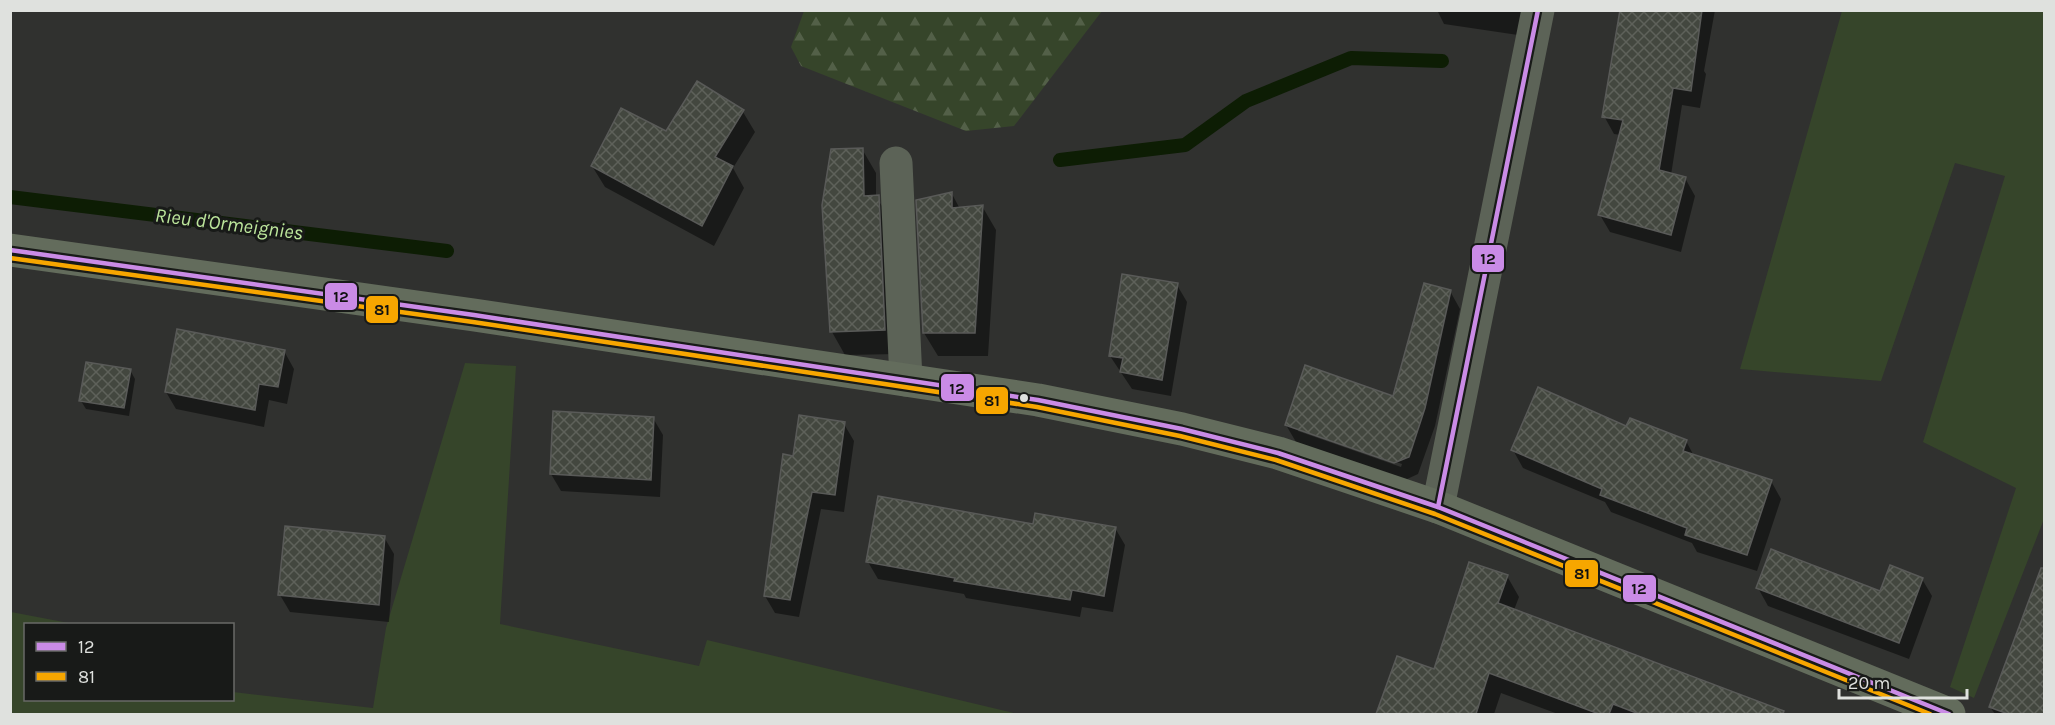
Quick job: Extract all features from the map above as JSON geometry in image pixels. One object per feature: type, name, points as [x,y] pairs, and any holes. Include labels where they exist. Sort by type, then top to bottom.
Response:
[{"type":"main road","points":[[10,250],[474,315],[1038,400],[1182,429],[1278,453],[1438,507],[1949,714]]},
{"type":"street","points":[[1438,507],[1539,10]]},
{"type":"street","points":[[896,164],[906,380]]},
{"type":"green space","points":[[804,11],[1102,11],[1014,126],[966,131],[801,66],[791,47]]},
{"type":"green space","points":[[1842,11],[2044,11],[2044,519],[1974,698],[1950,687],[2016,488],[1923,442],[2005,176],[1955,163],[1881,381],[1740,369]]},
{"type":"green space","points":[[465,363],[516,366],[500,624],[699,666],[707,640],[1018,714],[11,714],[11,612],[69,623],[24,623],[24,701],[234,701],[234,692],[373,708],[386,628]]},
{"type":"building","points":[[1620,10],[1702,10],[1691,91],[1673,88],[1659,170],[1686,177],[1671,235],[1598,215],[1623,120],[1602,117]]},
{"type":"building","points":[[697,81],[744,110],[715,157],[733,166],[702,226],[591,166],[621,108],[666,131]]},
{"type":"building","points":[[863,148],[864,196],[879,195],[885,330],[830,332],[822,205],[831,149]]},
{"type":"building","points":[[952,192],[952,208],[983,205],[975,333],[923,333],[916,200]]},
{"type":"building","points":[[1122,274],[1178,283],[1162,380],[1120,372],[1123,358],[1109,356]]},
{"type":"building","points":[[1424,283],[1451,290],[1425,408],[1409,457],[1394,463],[1285,425],[1305,365],[1393,396]]},
{"type":"building","points":[[177,329],[285,350],[278,387],[259,384],[255,410],[165,392]]},
{"type":"building","points":[[86,362],[131,369],[124,408],[79,401]]},
{"type":"building","points":[[1538,387],[1626,426],[1630,418],[1687,440],[1683,451],[1772,480],[1747,555],[1685,535],[1687,528],[1600,495],[1602,489],[1511,450]]},
{"type":"building","points":[[553,411],[654,417],[651,480],[550,474]]},
{"type":"building","points":[[799,415],[845,422],[835,495],[812,492],[790,600],[764,596],[783,454],[793,456]]},
{"type":"building","points":[[878,496],[1033,524],[1035,513],[1116,527],[1104,596],[1072,590],[1070,600],[954,581],[955,578],[866,562]]},
{"type":"building","points":[[285,526],[385,536],[379,605],[278,595]]},
{"type":"building","points":[[1771,549],[1880,591],[1890,565],[1923,578],[1899,643],[1756,588]]},
{"type":"building","points":[[1469,562],[1508,575],[1498,603],[1784,711],[1783,714],[1639,714],[1613,704],[1609,714],[1599,714],[1489,673],[1476,714],[1376,714],[1397,656],[1434,669]]},
{"type":"building","points":[[2041,568],[2044,568],[2044,714],[2008,714],[1989,707]]},
{"type":"waterway","name":"Rieu d'Ormeignies","points":[[1060,160],[1185,145],[1246,101],[1351,58],[1442,61]]},
{"type":"waterway","name":"Rieu d'Ormeignies","points":[[10,197],[447,251]]},
{"type":"transit line","name":"12","points":[[1438,507],[1538,10]]},
{"type":"transit line","name":"12","points":[[10,250],[474,315],[1038,400],[1182,429],[1278,453],[1438,507],[1949,714]]},
{"type":"transit line","name":"81","points":[[10,258],[473,322],[1037,407],[1180,436],[1276,460],[1435,514],[1930,714]]}]
